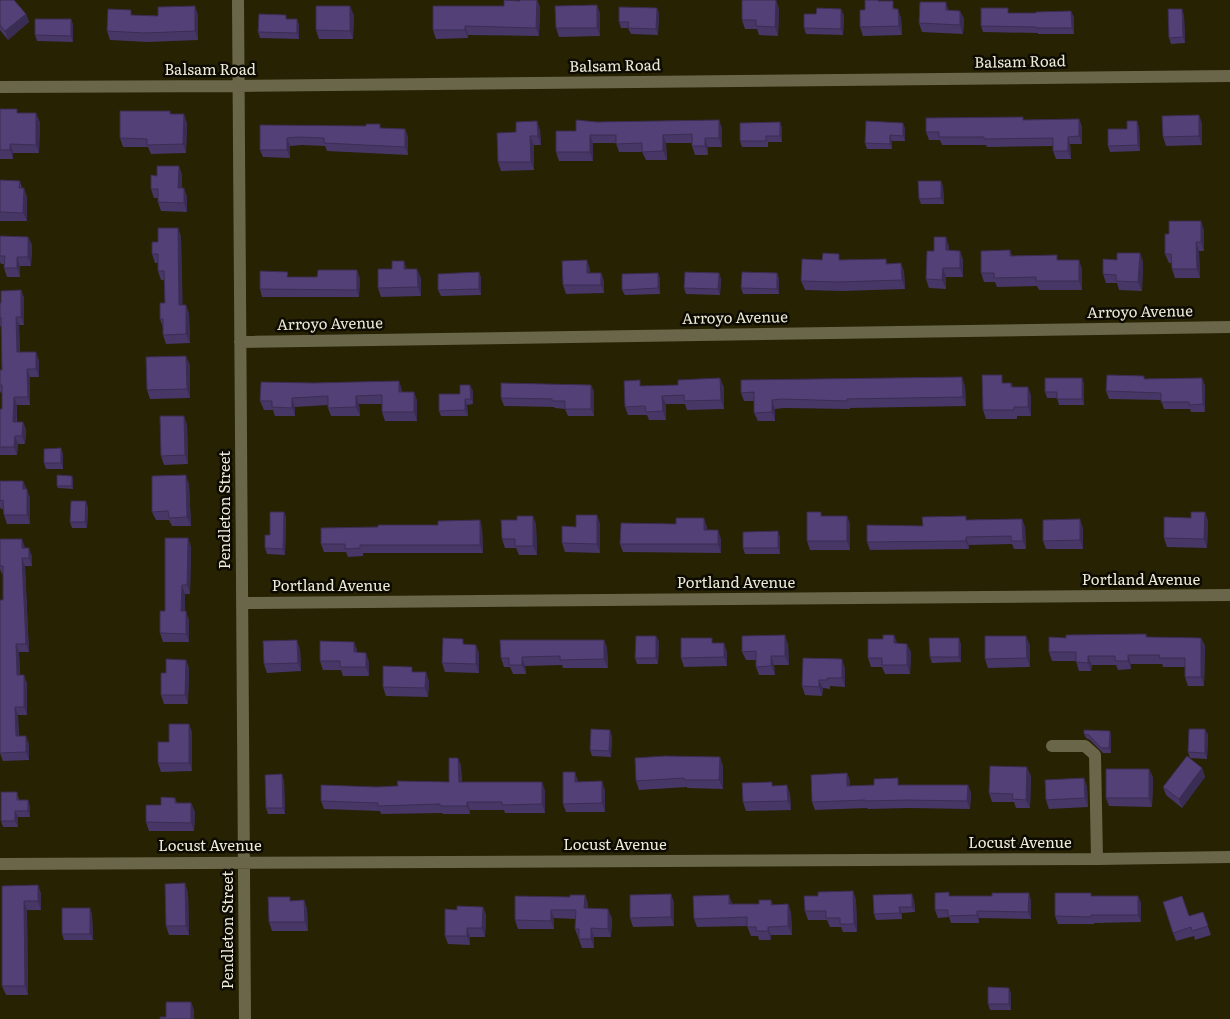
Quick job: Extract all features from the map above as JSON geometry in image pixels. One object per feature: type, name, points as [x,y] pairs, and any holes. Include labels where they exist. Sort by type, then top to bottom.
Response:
[{"type":"street","name":"Pendleton Street","points":[[238,0],[245,1019]]},
{"type":"street","name":"Balsam Road","points":[[0,87],[1230,76]]},
{"type":"street","name":"Arroyo Avenue","points":[[240,342],[1230,327]]},
{"type":"street","name":"Portland Avenue","points":[[242,603],[1230,595]]},
{"type":"street","points":[[1052,746],[1085,746],[1095,755],[1097,859]]},
{"type":"street","name":"Locust Avenue","points":[[0,864],[1097,859],[1230,856]]},
{"type":"building","points":[[0,0],[14,0],[26,14],[5,31],[0,25]]},
{"type":"building","points":[[504,0],[537,0],[536,28],[465,26],[465,30],[433,30],[433,6],[504,6]]},
{"type":"building","points":[[742,0],[776,0],[775,27],[756,26],[756,20],[742,20]]},
{"type":"building","points":[[865,0],[893,1],[893,9],[898,9],[899,26],[860,27],[860,10],[865,10]]},
{"type":"building","points":[[920,2],[946,2],[946,10],[960,11],[960,25],[919,23]]},
{"type":"building","points":[[597,5],[597,28],[556,28],[555,6]]},
{"type":"building","points":[[195,6],[195,31],[145,33],[107,31],[108,9],[131,10],[131,15],[158,16],[158,7]]},
{"type":"building","points":[[316,6],[350,6],[350,31],[316,30]]},
{"type":"building","points":[[619,7],[657,8],[656,29],[628,28],[629,22],[619,22]]},
{"type":"building","points":[[817,8],[841,9],[841,29],[804,28],[804,14],[816,14]]},
{"type":"building","points":[[981,8],[1008,8],[1008,13],[1071,11],[1072,28],[981,26]]},
{"type":"building","points":[[1168,9],[1182,9],[1183,37],[1169,38]]},
{"type":"building","points":[[259,14],[286,15],[286,19],[297,19],[297,33],[258,32]]},
{"type":"building","points":[[35,19],[71,19],[71,36],[35,35]]},
{"type":"building","points":[[0,109],[17,109],[17,113],[36,113],[36,145],[10,144],[10,150],[0,150]]},
{"type":"building","points":[[120,111],[170,111],[170,114],[184,114],[183,144],[147,145],[147,139],[120,138]]},
{"type":"building","points":[[1199,115],[1199,136],[1163,137],[1162,116]]},
{"type":"building","points":[[1023,117],[1023,120],[1079,119],[1079,136],[1068,137],[1068,151],[1053,151],[1053,138],[984,139],[984,137],[939,137],[939,132],[926,132],[926,118]]},
{"type":"building","points":[[576,120],[597,122],[719,120],[719,138],[705,138],[705,146],[692,146],[692,134],[663,135],[663,151],[642,152],[642,143],[616,144],[616,135],[590,135],[590,152],[556,152],[556,131],[576,131]]},
{"type":"building","points":[[537,121],[538,136],[530,136],[531,162],[498,162],[497,133],[516,132],[516,122]]},
{"type":"building","points":[[866,121],[903,123],[903,136],[890,135],[890,144],[865,143]]},
{"type":"building","points":[[1127,121],[1137,121],[1138,145],[1108,146],[1108,129],[1127,129]]},
{"type":"building","points":[[780,122],[780,136],[766,136],[766,141],[740,141],[740,123]]},
{"type":"building","points":[[366,124],[380,124],[380,128],[405,129],[405,147],[324,143],[324,138],[299,137],[287,138],[287,150],[260,150],[260,125],[366,126]]},
{"type":"building","points":[[157,166],[179,166],[178,188],[184,188],[184,203],[158,202],[158,189],[151,189],[151,175],[157,176]]},
{"type":"building","points":[[0,180],[20,181],[19,188],[24,188],[23,213],[0,212]]},
{"type":"building","points":[[918,181],[941,181],[941,198],[919,199]]},
{"type":"building","points":[[1169,221],[1201,221],[1201,242],[1196,242],[1197,269],[1172,269],[1171,254],[1165,254],[1165,234],[1169,234]]},
{"type":"building","points":[[158,228],[178,228],[179,305],[186,305],[186,334],[163,335],[160,303],[165,303],[164,271],[158,271],[158,254],[152,254],[152,242],[158,242]]},
{"type":"building","points":[[0,236],[28,237],[28,257],[17,257],[17,268],[4,268],[5,256],[0,256]]},
{"type":"building","points":[[934,237],[946,237],[946,250],[960,251],[960,268],[943,268],[942,280],[926,279],[927,251],[934,251]]},
{"type":"building","points":[[1010,250],[1010,256],[1057,255],[1057,260],[1079,260],[1079,281],[1036,281],[1036,277],[994,278],[994,273],[981,273],[981,251]]},
{"type":"building","points":[[823,253],[839,254],[839,260],[886,259],[886,264],[901,263],[902,280],[801,281],[802,259],[822,260]]},
{"type":"building","points":[[1117,253],[1140,253],[1138,282],[1116,281],[1116,275],[1103,274],[1103,259],[1117,260]]},
{"type":"building","points":[[587,260],[587,273],[601,273],[601,285],[563,285],[562,261]]},
{"type":"building","points":[[392,261],[404,261],[404,269],[417,269],[418,287],[378,288],[378,269],[392,269]]},
{"type":"building","points":[[318,270],[357,270],[357,290],[260,289],[260,271],[288,272],[287,277],[317,277]]},
{"type":"building","points":[[479,272],[479,289],[438,290],[438,274]]},
{"type":"building","points":[[685,272],[719,273],[718,289],[684,288]]},
{"type":"building","points":[[742,272],[777,273],[777,289],[741,288]]},
{"type":"building","points":[[658,273],[658,288],[622,290],[622,274]]},
{"type":"building","points":[[21,290],[21,317],[16,317],[17,352],[36,352],[36,369],[27,369],[28,397],[14,397],[13,422],[23,422],[22,436],[15,436],[14,447],[0,447],[0,409],[2,409],[2,385],[0,385],[0,370],[2,370],[1,291]]},
{"type":"building","points":[[186,356],[187,389],[147,390],[146,357]]},
{"type":"building","points":[[982,375],[1002,375],[1002,383],[1011,383],[1011,387],[1028,387],[1028,407],[1014,407],[1014,410],[983,410]]},
{"type":"building","points":[[1107,375],[1144,376],[1144,379],[1202,378],[1203,404],[1189,405],[1189,402],[1161,402],[1161,393],[1106,391]]},
{"type":"building","points":[[962,377],[963,397],[847,399],[847,401],[781,399],[772,400],[772,412],[754,413],[754,392],[741,393],[741,380]]},
{"type":"building","points":[[720,378],[721,400],[684,401],[684,395],[662,396],[663,411],[646,412],[645,406],[625,407],[624,381],[640,380],[640,386],[678,385],[678,380]]},
{"type":"building","points":[[1045,378],[1082,378],[1082,399],[1057,399],[1057,392],[1045,392]]},
{"type":"building","points":[[399,381],[399,392],[414,392],[414,412],[382,412],[382,395],[356,396],[356,407],[328,408],[328,396],[292,398],[292,408],[272,407],[272,401],[260,401],[261,382]]},
{"type":"building","points":[[501,383],[591,385],[591,409],[565,409],[565,401],[552,401],[552,399],[501,398]]},
{"type":"building","points":[[460,385],[470,385],[471,399],[465,399],[465,410],[439,411],[439,394],[460,394]]},
{"type":"building","points":[[160,416],[184,416],[185,455],[161,456]]},
{"type":"building","points":[[61,448],[61,463],[44,463],[44,449]]},
{"type":"building","points":[[57,475],[72,476],[72,486],[57,486]]},
{"type":"building","points":[[186,475],[187,517],[169,518],[168,511],[152,512],[152,476]]},
{"type":"building","points":[[0,481],[23,481],[23,489],[27,489],[27,515],[4,515],[3,500],[0,501]]},
{"type":"building","points":[[71,501],[86,501],[85,522],[70,522]]},
{"type":"building","points":[[270,512],[284,512],[283,549],[265,548],[265,535],[270,535]]},
{"type":"building","points":[[807,512],[821,512],[821,516],[847,516],[847,541],[807,541]]},
{"type":"building","points":[[1191,512],[1205,512],[1204,539],[1164,538],[1164,517],[1191,518]]},
{"type":"building","points":[[576,515],[597,515],[597,544],[562,543],[562,526],[576,527]]},
{"type":"building","points":[[517,516],[533,516],[533,546],[515,546],[515,539],[502,539],[501,520],[517,520]]},
{"type":"building","points":[[966,516],[966,520],[1022,519],[1023,541],[1011,541],[1011,536],[966,537],[966,541],[867,542],[867,525],[923,526],[922,517]]},
{"type":"building","points":[[676,518],[704,518],[704,530],[718,530],[718,544],[620,544],[621,523],[676,524]]},
{"type":"building","points":[[1080,519],[1080,540],[1043,541],[1043,520]]},
{"type":"building","points":[[480,520],[480,545],[360,545],[360,548],[345,549],[345,544],[321,544],[321,528],[378,527],[378,525],[438,525],[438,521]]},
{"type":"building","points":[[778,531],[778,548],[743,548],[743,532]]},
{"type":"building","points":[[165,538],[188,538],[187,585],[182,585],[181,611],[186,611],[186,634],[160,633],[160,611],[165,611]]},
{"type":"building","points":[[0,539],[22,539],[22,548],[29,548],[29,558],[22,558],[26,644],[16,644],[17,675],[24,675],[24,707],[15,707],[16,736],[26,736],[26,752],[0,753],[0,600],[3,600],[3,566],[0,566]]},
{"type":"building","points":[[1146,634],[1146,637],[1201,638],[1201,677],[1185,677],[1185,658],[1159,658],[1160,655],[1128,655],[1128,661],[1115,661],[1115,656],[1088,656],[1088,663],[1076,662],[1076,652],[1049,652],[1049,637],[1066,638],[1066,635]]},
{"type":"building","points":[[785,635],[785,656],[771,656],[771,666],[756,667],[756,651],[742,652],[742,636]]},
{"type":"building","points":[[883,635],[894,635],[894,643],[907,644],[907,665],[882,665],[882,658],[868,658],[868,639],[883,639]]},
{"type":"building","points":[[636,636],[656,636],[656,658],[635,658]]},
{"type":"building","points":[[985,636],[1026,636],[1027,658],[985,659]]},
{"type":"building","points":[[443,638],[463,639],[463,644],[476,645],[476,664],[442,663]]},
{"type":"building","points":[[681,638],[712,638],[712,643],[724,643],[724,657],[681,658]]},
{"type":"building","points":[[929,638],[959,638],[959,657],[930,657]]},
{"type":"building","points":[[297,640],[298,663],[264,664],[263,641]]},
{"type":"building","points":[[500,640],[604,640],[604,659],[560,660],[560,656],[522,657],[522,665],[509,665],[509,658],[501,658]]},
{"type":"building","points":[[320,641],[354,642],[354,652],[366,653],[366,667],[340,667],[340,661],[320,661]]},
{"type":"building","points":[[803,658],[842,659],[842,678],[819,680],[819,687],[802,686]]},
{"type":"building","points":[[166,659],[186,660],[185,695],[161,695],[161,673],[166,673]]},
{"type":"building","points":[[383,666],[412,667],[412,672],[426,672],[425,688],[383,687]]},
{"type":"building","points":[[169,724],[189,724],[189,763],[158,763],[158,742],[169,742]]},
{"type":"building","points":[[591,729],[610,730],[609,751],[590,750]]},
{"type":"building","points":[[1189,729],[1205,729],[1205,753],[1188,752]]},
{"type":"building","points":[[1084,730],[1110,731],[1109,748],[1101,748],[1089,735],[1084,734]]},
{"type":"building","points":[[665,756],[720,757],[719,780],[684,780],[684,778],[636,781],[635,758]]},
{"type":"building","points":[[1187,756],[1202,768],[1179,799],[1163,787]]},
{"type":"building","points":[[449,758],[458,758],[459,782],[542,782],[542,804],[502,805],[502,802],[467,802],[467,806],[440,806],[440,804],[378,806],[378,803],[321,801],[321,785],[378,787],[398,786],[397,781],[449,782]]},
{"type":"building","points":[[990,766],[1027,767],[1026,800],[1012,799],[1013,794],[989,793]]},
{"type":"building","points":[[1106,769],[1149,769],[1149,798],[1106,798]]},
{"type":"building","points":[[563,772],[575,772],[575,782],[602,781],[602,803],[563,804]]},
{"type":"building","points":[[847,773],[847,786],[874,785],[874,779],[898,778],[898,785],[968,785],[967,801],[865,800],[812,802],[811,775]]},
{"type":"building","points":[[282,774],[283,808],[266,808],[265,775]]},
{"type":"building","points":[[1084,778],[1085,798],[1046,800],[1045,780]]},
{"type":"building","points":[[772,782],[772,786],[787,785],[788,801],[743,802],[742,783]]},
{"type":"building","points":[[1,792],[17,792],[17,800],[28,800],[28,811],[15,811],[15,821],[1,821]]},
{"type":"building","points":[[161,797],[175,798],[175,803],[191,803],[191,823],[146,822],[146,805],[161,805]]},
{"type":"building","points":[[185,883],[186,926],[166,926],[165,884]]},
{"type":"building","points":[[38,885],[38,901],[24,901],[25,986],[2,986],[2,886]]},
{"type":"building","points":[[853,891],[854,924],[840,924],[840,918],[826,918],[826,911],[805,911],[804,896],[818,896],[818,892]]},
{"type":"building","points":[[949,892],[949,896],[992,896],[992,893],[1029,893],[1028,912],[977,911],[977,915],[948,916],[948,910],[935,910],[935,893]]},
{"type":"building","points":[[1055,893],[1091,893],[1091,896],[1138,896],[1138,915],[1055,916]]},
{"type":"building","points":[[671,894],[671,917],[630,918],[630,895]]},
{"type":"building","points":[[912,894],[912,907],[899,907],[900,913],[874,914],[873,895]]},
{"type":"building","points":[[570,895],[585,895],[584,908],[608,909],[608,929],[591,928],[591,939],[579,939],[579,929],[575,929],[576,910],[551,910],[551,921],[515,920],[515,896],[570,897]]},
{"type":"building","points":[[729,895],[729,904],[759,904],[759,900],[771,900],[771,905],[788,904],[788,926],[768,927],[768,931],[756,931],[756,927],[747,927],[747,917],[694,919],[693,896]]},
{"type":"building","points":[[1182,896],[1189,916],[1203,912],[1208,926],[1192,931],[1191,927],[1173,933],[1163,902]]},
{"type":"building","points":[[268,897],[290,897],[290,901],[304,900],[305,922],[269,922]]},
{"type":"building","points":[[457,906],[483,907],[482,928],[467,928],[467,936],[445,936],[445,909],[457,910]]},
{"type":"building","points":[[62,908],[90,908],[90,934],[62,934]]},
{"type":"building","points":[[988,987],[1009,988],[1009,1004],[988,1004]]},
{"type":"building","points":[[166,1002],[191,1002],[191,1019],[160,1019],[160,1017],[166,1017]]}]
